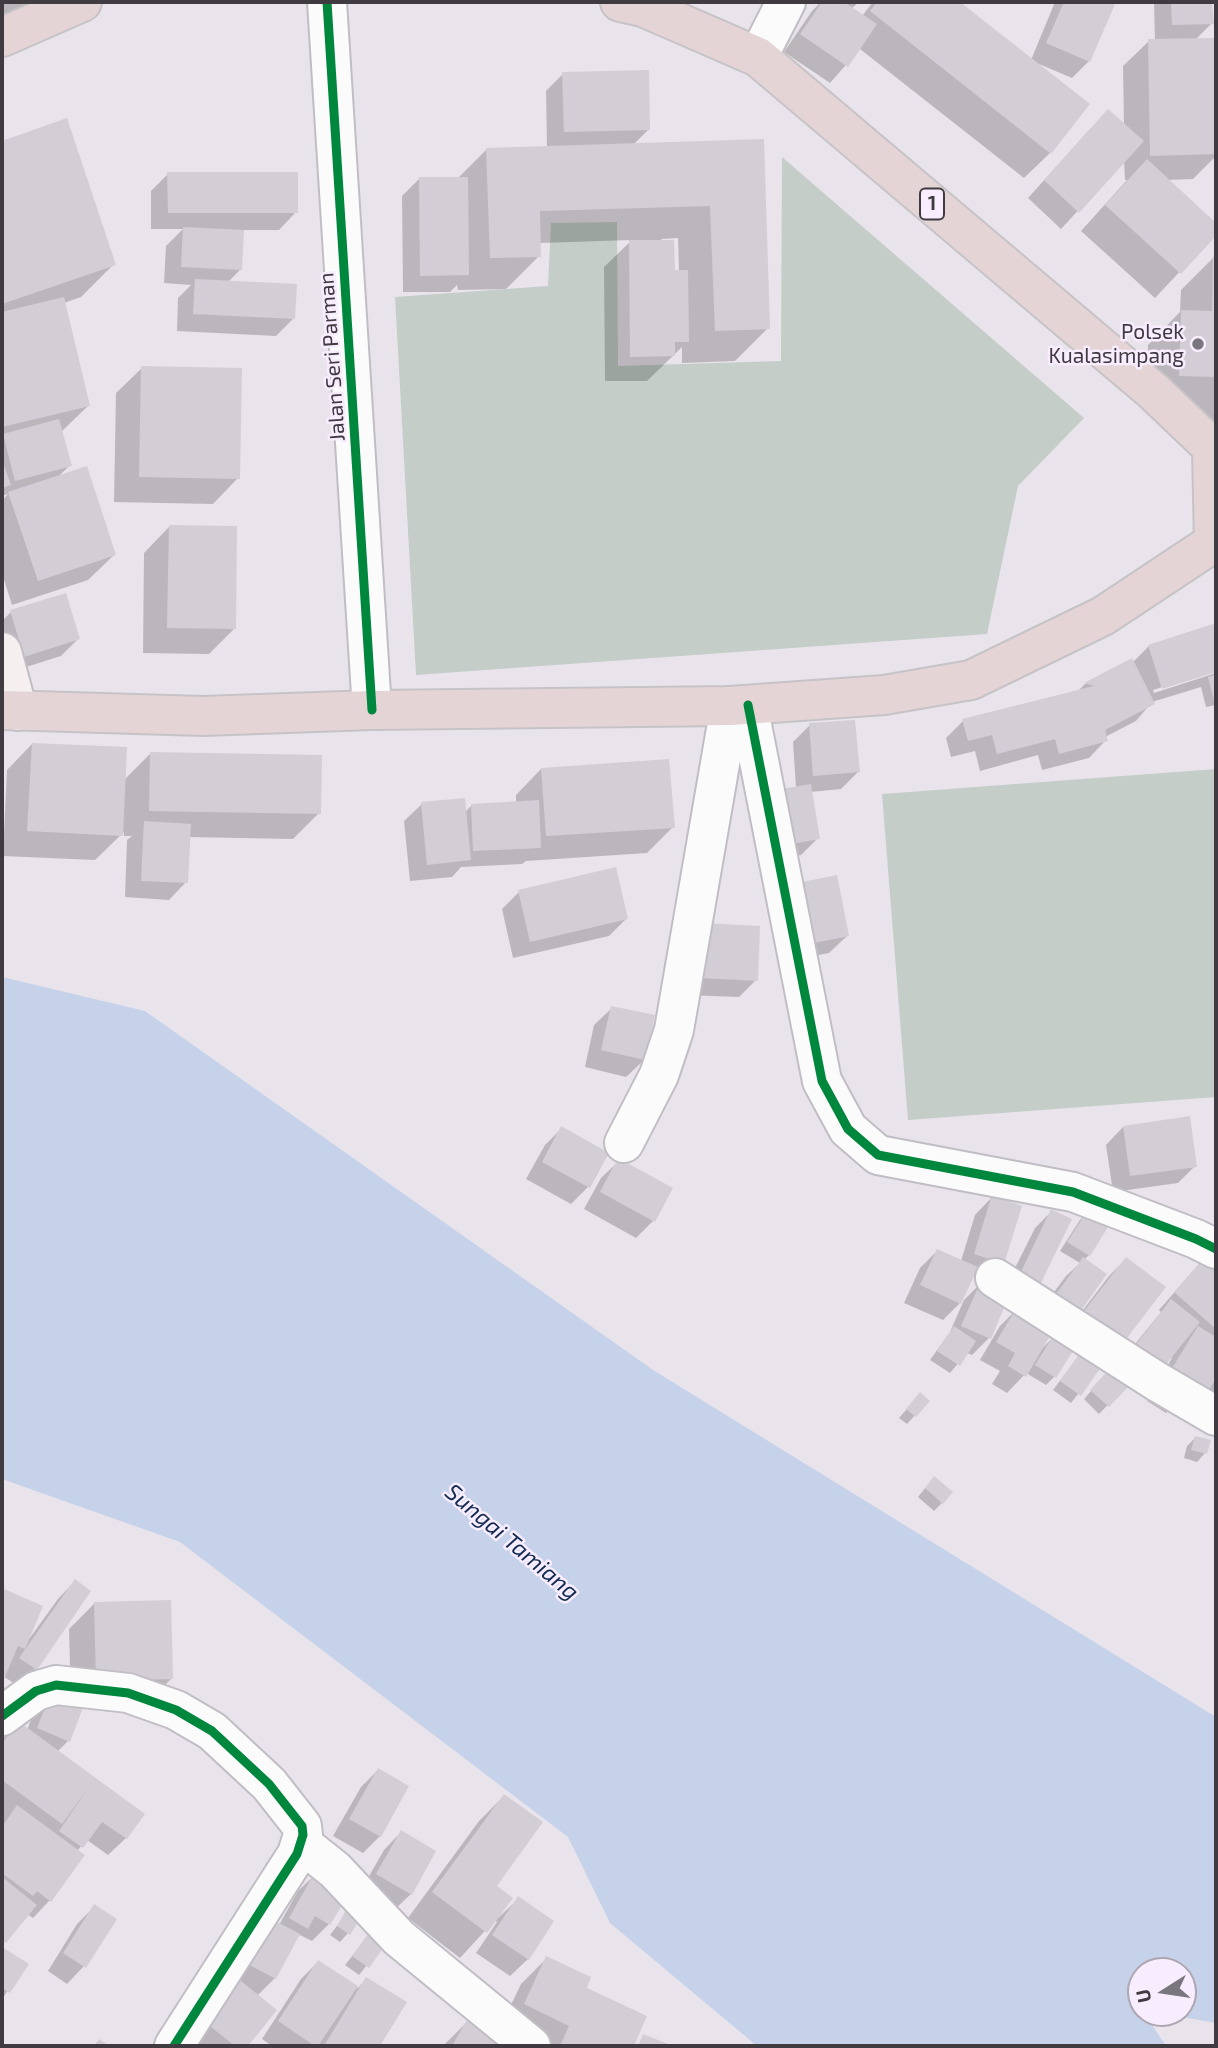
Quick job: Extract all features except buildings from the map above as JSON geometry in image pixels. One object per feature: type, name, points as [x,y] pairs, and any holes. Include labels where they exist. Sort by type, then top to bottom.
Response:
[{"type":"highway","points":[[2,37],[82,2]]},
{"type":"highway","name":"1","points":[[620,2],[643,7],[758,57],[1153,391],[1214,450]]},
{"type":"highway","points":[[10,710],[203,716],[372,710],[739,706],[884,695],[971,680],[1103,616],[1215,542],[1214,450]]},
{"type":"street","name":"Jalan Seri Parman","points":[[327,2],[372,710]]},
{"type":"street","points":[[758,57],[786,2]]},
{"type":"street","points":[[2,652],[10,710]]},
{"type":"street","points":[[624,1143],[659,1075],[674,1030],[739,706]]},
{"type":"street","points":[[739,706],[822,1081],[848,1129],[878,1155],[1073,1192],[1195,1238],[1216,1250]]},
{"type":"street","points":[[995,1278],[1216,1416]]},
{"type":"street","points":[[2,1716],[36,1691],[57,1685],[128,1693],[176,1710],[212,1731],[269,1784],[302,1826],[302,1843],[297,1854],[174,2046]]},
{"type":"street","points":[[302,1843],[335,1870],[399,1938],[531,2046]]},
{"type":"shaded area","points":[[782,157],[1084,418],[1018,486],[987,634],[416,675],[395,297],[548,286],[551,223],[617,222],[618,366],[781,361]]},
{"type":"shaded area","points":[[1216,769],[1216,1097],[908,1120],[882,794]]},
{"type":"water","name":"Sungai Tamiang","points":[[2,977],[145,1011],[653,1370],[1216,1717],[1216,2023],[1197,2020],[1197,1957],[1127,1957],[1127,2027],[1153,2027],[1166,2046],[757,2046],[610,1923],[568,1837],[180,1542],[2,1479]]},
{"type":"cycle path","points":[[327,2],[372,710]]},
{"type":"cycle path","points":[[748,705],[822,1081],[848,1129],[878,1155],[1073,1192],[1216,1249]]},
{"type":"cycle path","points":[[2,1716],[36,1691],[56,1685],[128,1693],[176,1710],[212,1731],[269,1784],[302,1826],[303,1835],[297,1854],[174,2046]]},
{"type":"place","name":"Polsek Kualasimpang","points":[[1198,344]]}]
